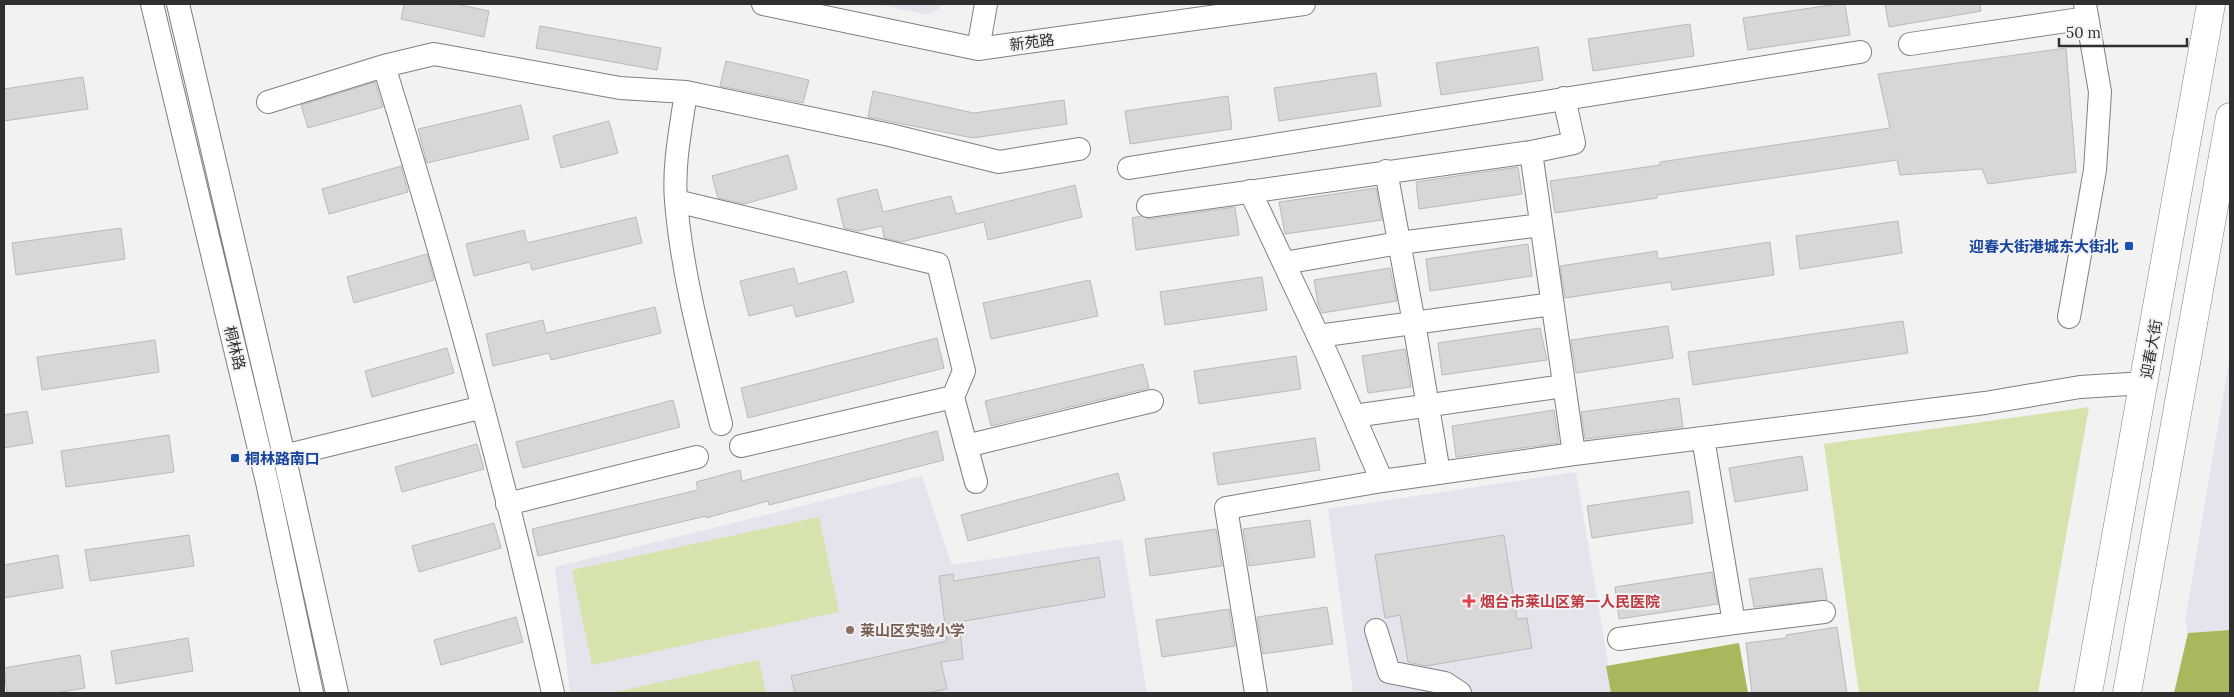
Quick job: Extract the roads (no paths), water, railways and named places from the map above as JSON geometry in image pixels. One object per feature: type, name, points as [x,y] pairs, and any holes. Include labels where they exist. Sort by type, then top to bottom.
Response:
[{"type":"main road","name":"迎春大街","points":[[2088,693],[2145,383],[2211,4]]},
{"type":"main road","points":[[2127,693],[2228,144],[2230,117]]},
{"type":"street","name":"桐林路","points":[[152,4],[267,482],[312,693]]},
{"type":"street","name":"桐林路","points":[[178,4],[284,456],[337,693]]},
{"type":"street","name":"新苑路","points":[[762,4],[978,49],[1304,4]]},
{"type":"street","points":[[978,49],[986,4]]},
{"type":"street","points":[[1910,44],[2086,11],[2100,92],[2095,170],[2069,317]]},
{"type":"street","points":[[1129,168],[1860,52]]},
{"type":"street","points":[[268,102],[384,66],[434,54],[620,88],[686,92],[890,135],[999,162],[1079,149]]},
{"type":"street","points":[[384,66],[416,167],[483,407],[553,693]]},
{"type":"street","points":[[686,92],[677,152],[676,201],[692,305],[721,424]]},
{"type":"street","points":[[1148,206],[1531,152],[1574,143],[1564,98]]},
{"type":"street","points":[[1531,152],[1574,454]]},
{"type":"street","points":[[1386,171],[1439,473]]},
{"type":"street","points":[[1250,191],[1318,336],[1382,481]]},
{"type":"street","points":[[676,201],[938,264],[964,371],[953,396],[976,482]]},
{"type":"street","points":[[1284,263],[1399,244],[1541,225]]},
{"type":"street","points":[[1318,336],[1552,304]]},
{"type":"street","points":[[1256,693],[1226,508],[1382,481],[1574,454],[1985,403],[2080,387],[2145,383]]},
{"type":"street","points":[[1354,416],[1427,404],[1564,386]]},
{"type":"street","points":[[741,446],[953,396]]},
{"type":"street","points":[[966,446],[1152,401]]},
{"type":"street","points":[[284,456],[483,407]]},
{"type":"street","points":[[1703,438],[1734,623]]},
{"type":"street","points":[[507,504],[698,457]]},
{"type":"street","points":[[1619,638],[1824,612]]},
{"type":"street","points":[[1376,630],[1389,672],[1445,683],[1460,693]]},
{"type":"place","name":"迎春大街港城东大街北","points":[[2129,246]]},
{"type":"place","name":"桐林路南口","points":[[235,458]]},
{"type":"place","name":"烟台市莱山区第一人民医院","points":[[1469,601]]},
{"type":"place","name":"莱山区实验小学","points":[[850,630]]}]
